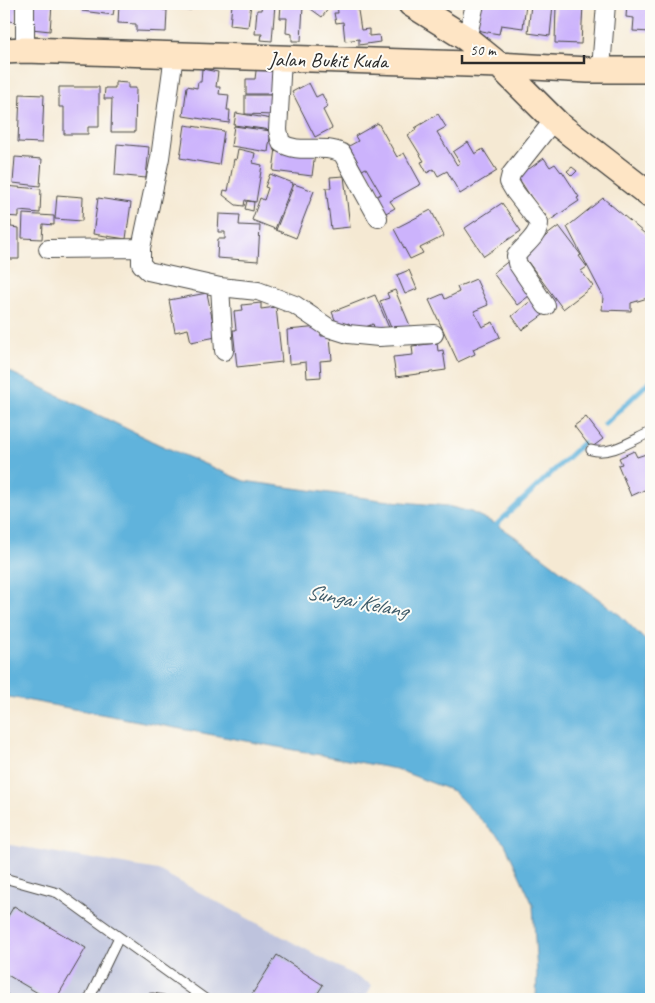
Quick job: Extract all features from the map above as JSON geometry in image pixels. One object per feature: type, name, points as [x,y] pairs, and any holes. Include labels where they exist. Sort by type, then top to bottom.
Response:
[{"type":"street","points":[[14,51],[25,4]]},
{"type":"street","points":[[466,39],[475,4]]},
{"type":"street","points":[[601,70],[606,4]]},
{"type":"street","points":[[413,8],[466,39],[488,65],[552,119],[651,196]]},
{"type":"street","points":[[413,8],[434,36],[436,47],[430,55],[420,62]]},
{"type":"street","points":[[413,8],[459,52],[488,65]]},
{"type":"street","name":"Jalan Bukit Kuda","points":[[14,51],[420,62],[567,69],[651,70]]},
{"type":"street","points":[[174,55],[160,158],[141,248],[141,264],[148,271],[220,287],[258,291],[295,305],[329,328],[348,334],[380,337],[434,334]]},
{"type":"street","points":[[282,59],[278,130],[281,143],[290,149],[332,148],[342,152],[378,218]]},
{"type":"street","points":[[552,119],[537,84],[542,76],[567,69]]},
{"type":"street","points":[[546,306],[517,263],[516,256],[536,234],[539,223],[515,192],[510,182],[511,174],[552,119]]},
{"type":"street","points":[[48,249],[141,248]]},
{"type":"street","points":[[220,287],[224,351]]},
{"type":"lane","points":[[592,450],[598,452],[609,450],[651,432]]},
{"type":"lane","points":[[4,878],[58,893],[205,999]]},
{"type":"lane","points":[[89,999],[120,937]]},
{"type":"shaded area","points":[[4,844],[158,870],[372,985],[365,999],[4,999]]},
{"type":"water","name":"Sungai Kelang","points":[[4,369],[158,444],[244,481],[380,500],[447,506],[471,512],[496,524],[523,542],[620,615],[651,646],[651,999],[536,999],[537,974],[533,905],[505,844],[453,791],[396,769],[4,696]]},
{"type":"building","points":[[4,4],[18,4],[15,22],[4,20]]},
{"type":"building","points":[[34,4],[52,4],[50,31],[32,29]]},
{"type":"building","points":[[83,4],[115,4],[113,15],[82,11]]},
{"type":"building","points":[[119,4],[163,4],[163,10],[167,10],[166,32],[136,31],[136,24],[118,23]]},
{"type":"building","points":[[172,4],[191,4],[191,10],[172,8]]},
{"type":"building","points":[[232,4],[251,4],[248,27],[230,25]]},
{"type":"building","points":[[262,4],[275,4],[272,41],[261,40],[262,34],[255,34],[257,10],[261,10]]},
{"type":"building","points":[[281,4],[303,6],[301,41],[292,41],[292,34],[286,33],[287,18],[280,18]]},
{"type":"building","points":[[304,4],[332,4],[322,17]]},
{"type":"building","points":[[337,4],[357,4],[361,30],[369,29],[369,36],[379,35],[380,42],[359,45],[359,39],[345,41],[343,22],[336,23],[334,13],[338,13]]},
{"type":"building","points":[[480,4],[526,4],[523,28],[501,25],[499,34],[476,30]]},
{"type":"building","points":[[531,4],[553,4],[550,36],[528,33]]},
{"type":"building","points":[[556,4],[583,4],[581,44],[555,43]]},
{"type":"building","points":[[627,4],[651,4],[651,32],[633,31],[634,18],[626,17]]},
{"type":"building","points":[[257,63],[269,63],[269,71],[273,71],[273,94],[246,94],[246,79],[255,79]]},
{"type":"building","points":[[202,69],[218,72],[216,87],[220,87],[219,94],[229,95],[227,110],[230,110],[229,123],[183,116],[187,86],[197,88],[198,82],[201,82]]},
{"type":"building","points":[[115,82],[128,83],[128,88],[136,88],[135,132],[111,132],[112,99],[104,99],[105,88],[115,88]]},
{"type":"building","points":[[309,83],[316,97],[322,94],[328,107],[323,110],[332,128],[315,137],[292,92]]},
{"type":"building","points":[[59,87],[99,87],[99,127],[88,127],[88,134],[64,134],[64,107],[59,107]]},
{"type":"building","points":[[20,94],[44,95],[42,143],[18,142]]},
{"type":"building","points":[[245,95],[273,95],[273,115],[245,114]]},
{"type":"building","points":[[236,113],[272,119],[271,130],[234,125]]},
{"type":"building","points":[[438,114],[446,127],[437,132],[457,165],[460,163],[453,152],[468,142],[475,154],[483,149],[497,171],[460,194],[447,171],[438,176],[434,169],[427,173],[421,162],[424,161],[408,135],[416,130],[415,128]]},
{"type":"building","points":[[378,123],[397,157],[404,153],[421,184],[390,201],[395,208],[384,214],[375,197],[381,194],[366,168],[362,170],[349,146],[358,141],[355,136]]},
{"type":"building","points":[[185,125],[224,131],[219,165],[180,158]]},
{"type":"building","points":[[234,126],[271,131],[268,152],[231,146]]},
{"type":"building","points":[[117,144],[149,147],[146,178],[115,175]]},
{"type":"building","points":[[276,148],[315,153],[312,176],[273,171]]},
{"type":"building","points":[[238,149],[255,153],[253,163],[262,165],[256,202],[245,200],[244,206],[236,205],[223,195],[224,190],[228,191],[234,159],[236,160]]},
{"type":"building","points":[[15,157],[42,159],[40,186],[13,183]]},
{"type":"building","points":[[544,158],[550,167],[555,164],[562,171],[579,197],[577,198],[579,201],[549,221],[516,174],[528,167],[529,169]]},
{"type":"building","points":[[572,167],[577,171],[572,176],[567,171]]},
{"type":"building","points":[[270,174],[293,183],[275,229],[252,220],[260,198],[264,200],[268,188],[265,187]]},
{"type":"building","points":[[344,176],[350,227],[331,229],[326,188],[331,188],[330,177]]},
{"type":"building","points":[[294,184],[314,191],[296,238],[276,230]]},
{"type":"building","points":[[4,186],[41,189],[40,213],[19,211],[19,217],[4,216]]},
{"type":"building","points":[[57,195],[83,197],[82,221],[55,219]]},
{"type":"building","points":[[98,198],[131,203],[126,239],[93,234]]},
{"type":"building","points":[[603,198],[651,239],[651,297],[631,303],[631,311],[602,310],[603,296],[567,227]]},
{"type":"building","points":[[247,201],[254,202],[253,211],[245,209]]},
{"type":"building","points":[[502,203],[521,231],[484,256],[465,228]]},
{"type":"building","points":[[431,210],[444,236],[420,248],[423,253],[410,259],[394,229]]},
{"type":"building","points":[[23,214],[54,216],[54,225],[43,224],[42,239],[22,238]]},
{"type":"building","points":[[219,214],[240,215],[239,225],[260,226],[258,261],[217,258],[218,239],[225,239],[225,232],[218,232]]},
{"type":"building","points":[[4,221],[11,221],[11,227],[19,228],[19,259],[4,259]]},
{"type":"building","points":[[559,226],[581,255],[579,256],[587,267],[581,271],[593,286],[563,309],[522,254]]},
{"type":"building","points":[[510,260],[533,293],[517,305],[493,273]]},
{"type":"building","points":[[409,270],[417,289],[405,294],[397,275]]},
{"type":"building","points":[[476,279],[488,305],[474,311],[482,327],[493,322],[500,337],[473,349],[475,354],[458,362],[429,300],[443,294],[445,299],[459,292],[457,287]]},
{"type":"building","points":[[395,290],[411,328],[394,335],[380,301],[389,298],[387,293]]},
{"type":"building","points":[[207,293],[216,337],[191,342],[188,329],[175,332],[169,300]]},
{"type":"building","points":[[375,295],[390,330],[377,336],[373,324],[353,332],[349,323],[338,327],[332,312]]},
{"type":"building","points":[[532,300],[543,315],[522,330],[512,316]]},
{"type":"building","points":[[261,303],[261,309],[276,307],[282,362],[237,367],[233,330],[236,330],[234,311],[243,310],[242,305]]},
{"type":"building","points":[[320,327],[321,336],[330,336],[332,360],[320,361],[321,377],[307,378],[306,362],[289,364],[287,330]]},
{"type":"building","points":[[437,343],[438,351],[443,350],[446,370],[396,377],[393,357],[413,355],[412,346]]},
{"type":"building","points":[[586,417],[603,439],[591,448],[574,426]]},
{"type":"building","points":[[634,451],[637,457],[646,454],[651,465],[651,487],[631,496],[618,465],[622,464],[619,458]]},
{"type":"building","points":[[14,906],[86,948],[56,999],[48,999],[4,973],[4,923]]},
{"type":"building","points":[[277,955],[323,985],[314,999],[249,999]]},
{"type":"building","points":[[153,993],[173,999],[129,999],[142,994]]},
{"type":"waterway","points":[[605,424],[651,380]]},
{"type":"waterway","points":[[493,528],[583,443]]}]
